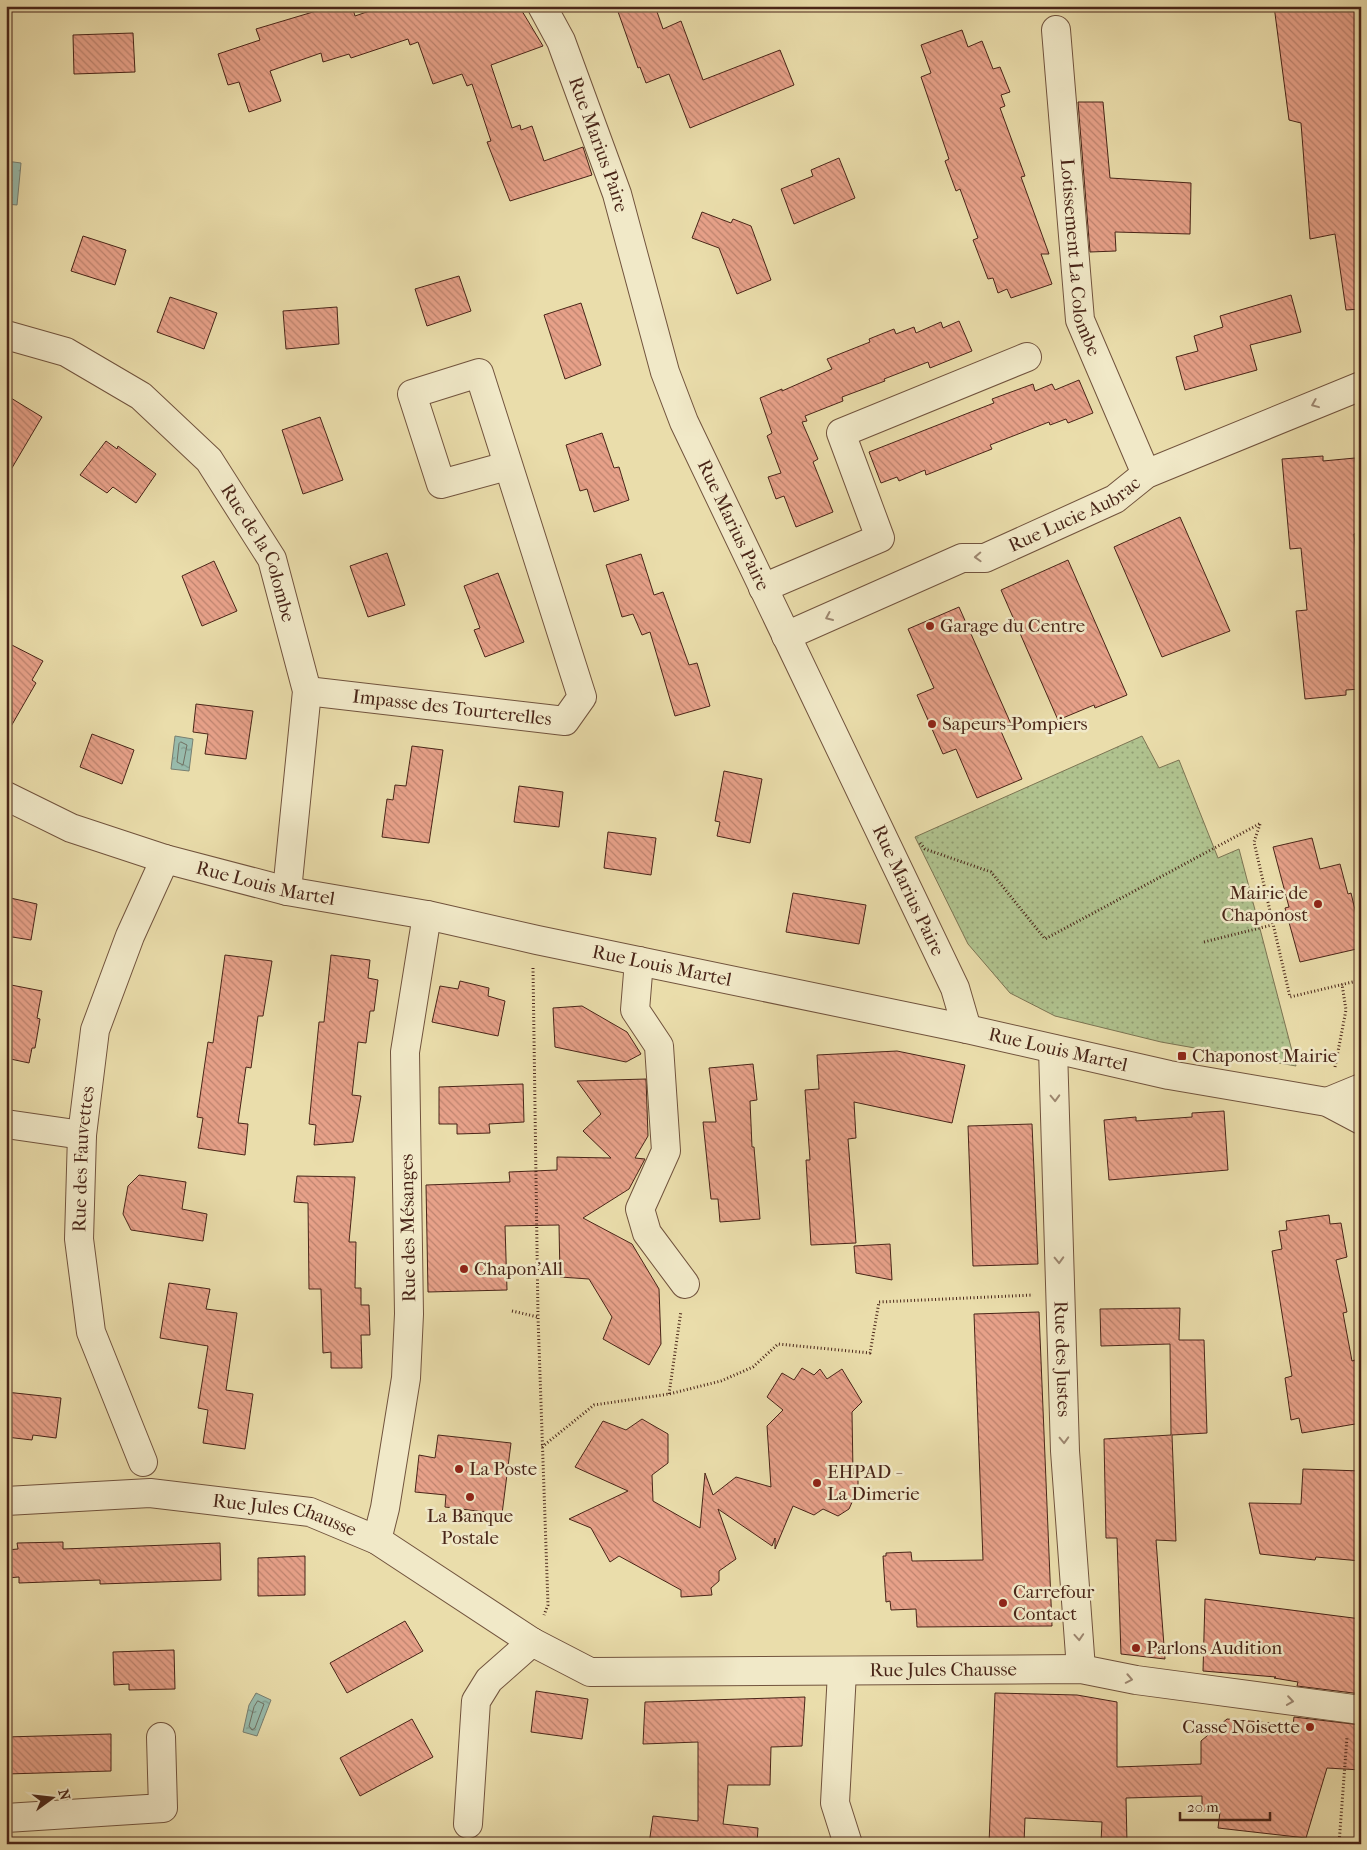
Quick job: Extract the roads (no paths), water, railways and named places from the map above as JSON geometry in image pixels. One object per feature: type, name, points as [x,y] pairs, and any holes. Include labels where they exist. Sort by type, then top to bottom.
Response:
[{"type":"street","name":"Rue Marius Paire","points":[[542,6],[561,41],[617,194],[665,372],[681,414],[955,988],[967,1029]]},
{"type":"street","name":"Lotissement La Colombe","points":[[1056,30],[1080,320],[1146,474]]},
{"type":"street","name":"Rue de la Colombe","points":[[6,335],[66,352],[141,396],[208,460],[272,559],[307,691],[287,891]]},
{"type":"street","points":[[763,588],[880,538],[841,433],[1026,357]]},
{"type":"street","name":"Rue Lucie Aubrac","points":[[786,636],[962,558],[985,558],[1115,499],[1146,474],[1361,386]]},
{"type":"street","name":"Impasse des Tourterelles","points":[[307,691],[565,721],[582,697],[507,466]]},
{"type":"street","name":"Rue Louis Martel","points":[[6,796],[71,828],[165,859],[287,891],[427,915],[537,940],[967,1029],[1170,1075],[1328,1102],[1361,1120]]},
{"type":"street","name":"Rue des Fauvettes","points":[[143,1462],[91,1332],[79,1239],[82,1135],[95,1030],[130,936],[165,859]]},
{"type":"street","name":"Rue des Mésanges","points":[[377,1540],[385,1508],[406,1378],[409,1314],[405,1052],[427,915]]},
{"type":"street","points":[[640,961],[635,1010],[659,1046],[666,1151],[640,1210],[647,1233],[685,1284]]},
{"type":"street","name":"Rue des Justes","points":[[1053,1049],[1064,1451],[1081,1669]]},
{"type":"street","points":[[1328,1102],[1361,1088]]},
{"type":"street","points":[[6,1124],[82,1135]]},
{"type":"street","name":"Rue Jules Chausse","points":[[6,1501],[150,1493],[310,1512],[377,1540],[532,1642],[590,1672],[842,1672],[1081,1669],[1136,1680],[1355,1709]]},
{"type":"street","points":[[468,1824],[476,1701],[489,1680],[532,1642]]},
{"type":"street","points":[[842,1672],[835,1803],[848,1844]]},
{"type":"street","points":[[6,1818],[163,1808],[161,1737]]},
{"type":"water","points":[[6,161],[21,163],[17,205],[6,204]]},
{"type":"water","points":[[175,736],[193,739],[189,771],[171,769]]},
{"type":"water","points":[[256,1693],[271,1700],[257,1736],[243,1732],[249,1705]]},
{"type":"place","name":"Garage du Centre","points":[[930,626]]},
{"type":"place","name":"Sapeurs-Pompiers","points":[[932,724]]},
{"type":"place","name":"Mairie de Chaponost","points":[[1318,904]]},
{"type":"place","name":"Chaponost Mairie","points":[[1182,1056]]},
{"type":"place","name":"Chapon'All","points":[[464,1269]]},
{"type":"place","name":"La Poste","points":[[459,1469]]},
{"type":"place","name":"EHPAD - La Dimerie","points":[[817,1483]]},
{"type":"place","name":"La Banque Postale","points":[[470,1497]]},
{"type":"place","name":"Carrefour Contact","points":[[1003,1603]]},
{"type":"place","name":"Parlons Audition","points":[[1136,1648]]},
{"type":"place","name":"Casse Noisette","points":[[1310,1727]]}]
